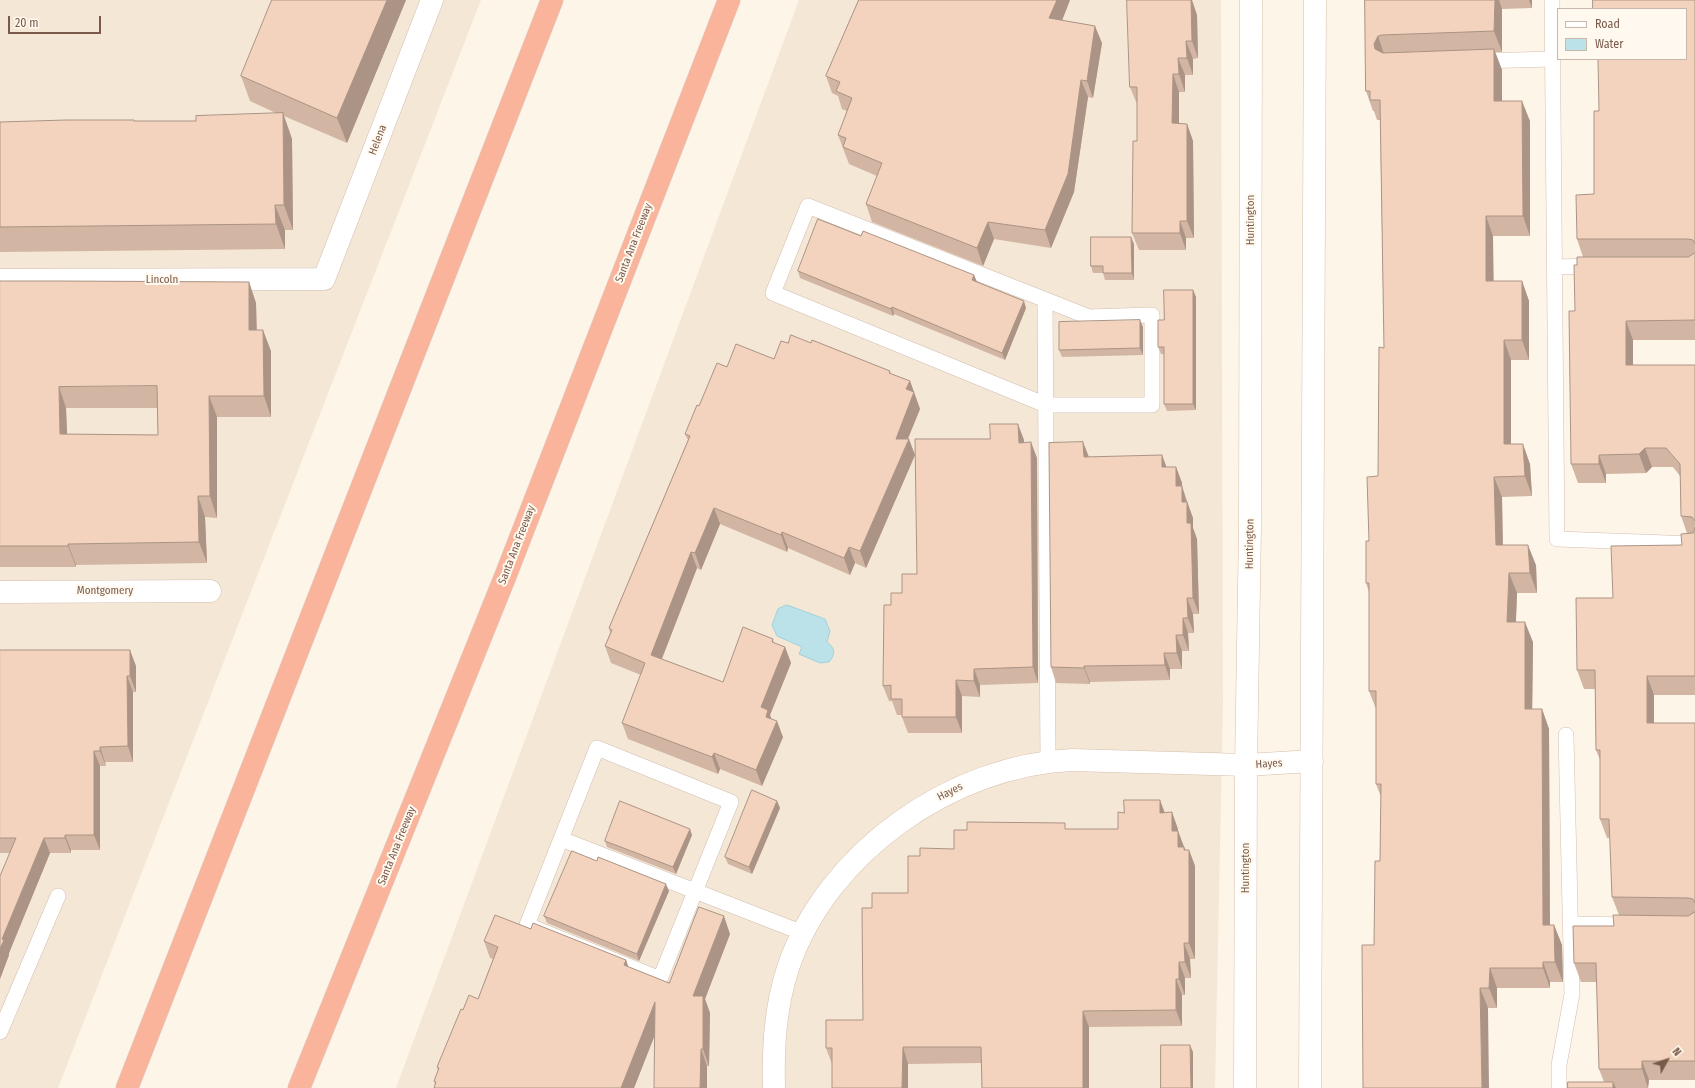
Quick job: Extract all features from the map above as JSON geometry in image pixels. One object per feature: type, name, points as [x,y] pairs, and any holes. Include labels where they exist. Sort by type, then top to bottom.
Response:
[{"type":"highway","points":[[127,1088],[552,0]]},
{"type":"highway","name":"Santa Ana Freeway","points":[[299,1088],[505,577],[729,0]]},
{"type":"street","name":"Helena","points":[[324,279],[432,0]]},
{"type":"street","name":"Huntington","points":[[1245,1088],[1246,765],[1250,527],[1251,0]]},
{"type":"street","points":[[1310,1088],[1315,0]]},
{"type":"street","name":"Lincoln","points":[[0,280],[324,279]]},
{"type":"street","name":"Montgomery","points":[[0,592],[210,591]]},
{"type":"street","name":"Hayes","points":[[774,1088],[773,1046],[778,1005],[788,968],[802,934],[824,898],[847,869],[904,820],[935,799],[966,784],[999,773],[1048,761],[1072,760],[1246,765],[1312,761]]},
{"type":"lane","points":[[1552,0],[1557,539],[1695,544]]},
{"type":"lane","points":[[1467,62],[1553,59]]},
{"type":"lane","points":[[808,206],[1045,301],[1089,317],[1152,315],[1152,405],[1046,405],[773,293],[808,206]]},
{"type":"lane","points":[[1554,267],[1608,266]]},
{"type":"lane","points":[[1045,301],[1048,761]]},
{"type":"lane","points":[[1559,1088],[1559,1065],[1572,994],[1566,735]]},
{"type":"lane","points":[[598,748],[731,802],[660,979],[527,925],[561,839],[598,748]]},
{"type":"lane","points":[[561,839],[802,934]]},
{"type":"lane","points":[[0,1032],[58,896]]},
{"type":"lane","points":[[1570,924],[1648,925]]},
{"type":"shaded area","points":[[0,0],[481,0],[58,1088],[0,1088]]},
{"type":"shaded area","points":[[799,0],[1221,0],[1223,702],[1215,1088],[396,1088]]},
{"type":"water","points":[[787,605],[825,619],[830,631],[827,642],[834,651],[834,654],[829,662],[820,663],[799,654],[802,647],[777,636],[772,625],[778,609]]},
{"type":"building","points":[[272,0],[387,0],[337,118],[241,76]]},
{"type":"building","points":[[859,0],[1057,0],[1049,18],[1095,26],[1087,81],[1081,80],[1068,174],[1045,230],[988,222],[977,248],[866,204],[882,163],[843,147],[846,138],[838,135],[852,98],[836,91],[840,82],[826,76]]},
{"type":"building","points":[[1127,0],[1191,0],[1192,41],[1186,41],[1187,58],[1178,58],[1179,74],[1173,74],[1172,123],[1187,124],[1187,221],[1180,221],[1180,233],[1132,233],[1133,141],[1137,141],[1137,87],[1130,87]]},
{"type":"building","points":[[1365,0],[1495,0],[1494,31],[1382,35],[1378,36],[1374,44],[1375,49],[1383,53],[1494,49],[1494,101],[1522,101],[1523,216],[1486,216],[1486,281],[1522,281],[1522,340],[1504,340],[1504,444],[1523,444],[1525,476],[1494,477],[1496,545],[1528,545],[1530,573],[1509,573],[1507,622],[1525,622],[1525,709],[1542,709],[1543,925],[1554,925],[1555,962],[1543,962],[1543,968],[1490,968],[1489,988],[1480,988],[1482,1088],[1363,1088],[1362,945],[1374,945],[1375,861],[1380,861],[1381,784],[1376,784],[1376,691],[1369,691],[1369,583],[1366,583],[1366,541],[1369,541],[1367,477],[1378,476],[1379,347],[1384,348],[1380,100],[1370,100],[1370,91],[1366,91]]},
{"type":"building","points":[[1593,0],[1695,0],[1695,244],[1693,240],[1688,239],[1577,239],[1576,195],[1594,194],[1594,111],[1599,111],[1598,60],[1687,60],[1687,8],[1593,8]]},
{"type":"building","points":[[283,113],[284,205],[275,205],[276,224],[0,227],[0,122],[66,120],[196,121],[196,116]]},
{"type":"building","points":[[818,219],[861,236],[863,231],[974,275],[972,280],[1024,301],[1002,353],[892,307],[891,309],[798,271]]},
{"type":"building","points":[[1091,237],[1131,237],[1132,273],[1103,273],[1103,266],[1091,266]]},
{"type":"building","points":[[1695,253],[1695,320],[1626,321],[1626,365],[1695,365],[1695,521],[1692,517],[1681,516],[1680,464],[1666,448],[1645,448],[1639,454],[1599,455],[1599,464],[1571,464],[1569,311],[1575,311],[1574,265],[1577,265],[1577,257],[1688,257]]},
{"type":"building","points":[[0,281],[249,282],[249,330],[263,330],[264,396],[209,396],[210,496],[198,496],[199,542],[68,544],[68,546],[0,546]],"holes":[[[157,386],[158,435],[60,434],[59,387]]]},
{"type":"building","points":[[1164,290],[1193,290],[1193,404],[1164,404],[1164,347],[1158,347],[1158,320],[1164,320]]},
{"type":"building","points":[[1140,320],[1140,348],[1059,350],[1059,322]]},
{"type":"building","points":[[791,335],[811,343],[812,340],[890,371],[889,373],[910,381],[906,389],[914,392],[896,439],[909,439],[860,551],[849,547],[844,558],[782,532],[781,535],[714,508],[695,553],[691,552],[651,655],[723,682],[743,627],[773,639],[772,642],[785,647],[761,707],[768,710],[766,717],[777,721],[756,770],[714,753],[712,757],[622,723],[645,663],[605,646],[612,630],[609,628],[690,436],[685,434],[697,405],[699,406],[717,363],[727,367],[736,344],[774,359],[781,341],[788,343]]},
{"type":"building","points":[[990,424],[1018,424],[1019,443],[1031,442],[1033,667],[974,669],[974,681],[956,680],[956,717],[902,717],[902,699],[891,699],[891,685],[883,686],[884,605],[891,605],[891,593],[902,593],[902,574],[917,574],[915,439],[990,439]]},
{"type":"building","points":[[1083,442],[1084,457],[1162,455],[1162,467],[1176,467],[1176,486],[1182,486],[1182,502],[1187,502],[1187,523],[1191,523],[1193,598],[1187,598],[1188,618],[1183,618],[1183,635],[1176,635],[1177,653],[1164,653],[1165,665],[1084,666],[1084,668],[1051,667],[1049,443]]},
{"type":"building","points":[[1695,528],[1695,676],[1647,676],[1647,723],[1695,723],[1695,903],[1693,899],[1688,898],[1612,897],[1609,819],[1600,819],[1600,750],[1596,750],[1595,670],[1577,670],[1576,598],[1613,598],[1611,546],[1682,545],[1681,534],[1693,533]]},
{"type":"building","points":[[0,650],[130,650],[130,676],[127,676],[128,746],[100,747],[100,751],[94,751],[94,835],[65,835],[65,838],[44,838],[2,939],[4,940],[0,949],[0,876],[16,838],[0,838]]},
{"type":"building","points":[[752,790],[777,801],[749,867],[725,857]]},
{"type":"building","points":[[1124,800],[1160,800],[1160,813],[1172,812],[1172,831],[1178,831],[1178,847],[1184,847],[1184,850],[1189,850],[1189,943],[1184,943],[1185,962],[1179,962],[1179,979],[1176,979],[1176,1010],[1083,1011],[1083,1088],[982,1088],[981,1047],[903,1047],[902,1088],[832,1088],[832,1048],[826,1048],[826,1020],[863,1020],[862,908],[872,908],[872,893],[908,893],[908,856],[920,856],[920,848],[954,849],[954,830],[967,830],[967,822],[1065,823],[1065,829],[1118,829],[1118,812],[1124,813]]},
{"type":"building","points":[[620,801],[690,829],[673,867],[605,841]]},
{"type":"building","points":[[572,851],[597,861],[598,857],[666,884],[637,954],[544,916]]},
{"type":"building","points":[[699,907],[724,916],[693,996],[703,996],[703,1049],[701,1049],[700,1088],[654,1088],[655,1002],[621,1088],[434,1088],[436,1082],[434,1081],[439,1068],[437,1067],[461,1009],[463,1010],[469,995],[478,999],[498,947],[484,941],[495,915],[531,929],[533,923],[626,960],[624,965],[669,983]]},
{"type":"building","points":[[1695,912],[1695,1061],[1642,1061],[1642,1069],[1599,1069],[1596,963],[1574,963],[1573,926],[1614,926],[1613,915],[1688,916]]},
{"type":"building","points":[[1161,1045],[1190,1045],[1191,1088],[1161,1088]]},
{"type":"building","points":[[1568,1082],[1613,1082],[1613,1088],[1568,1088]]}]
